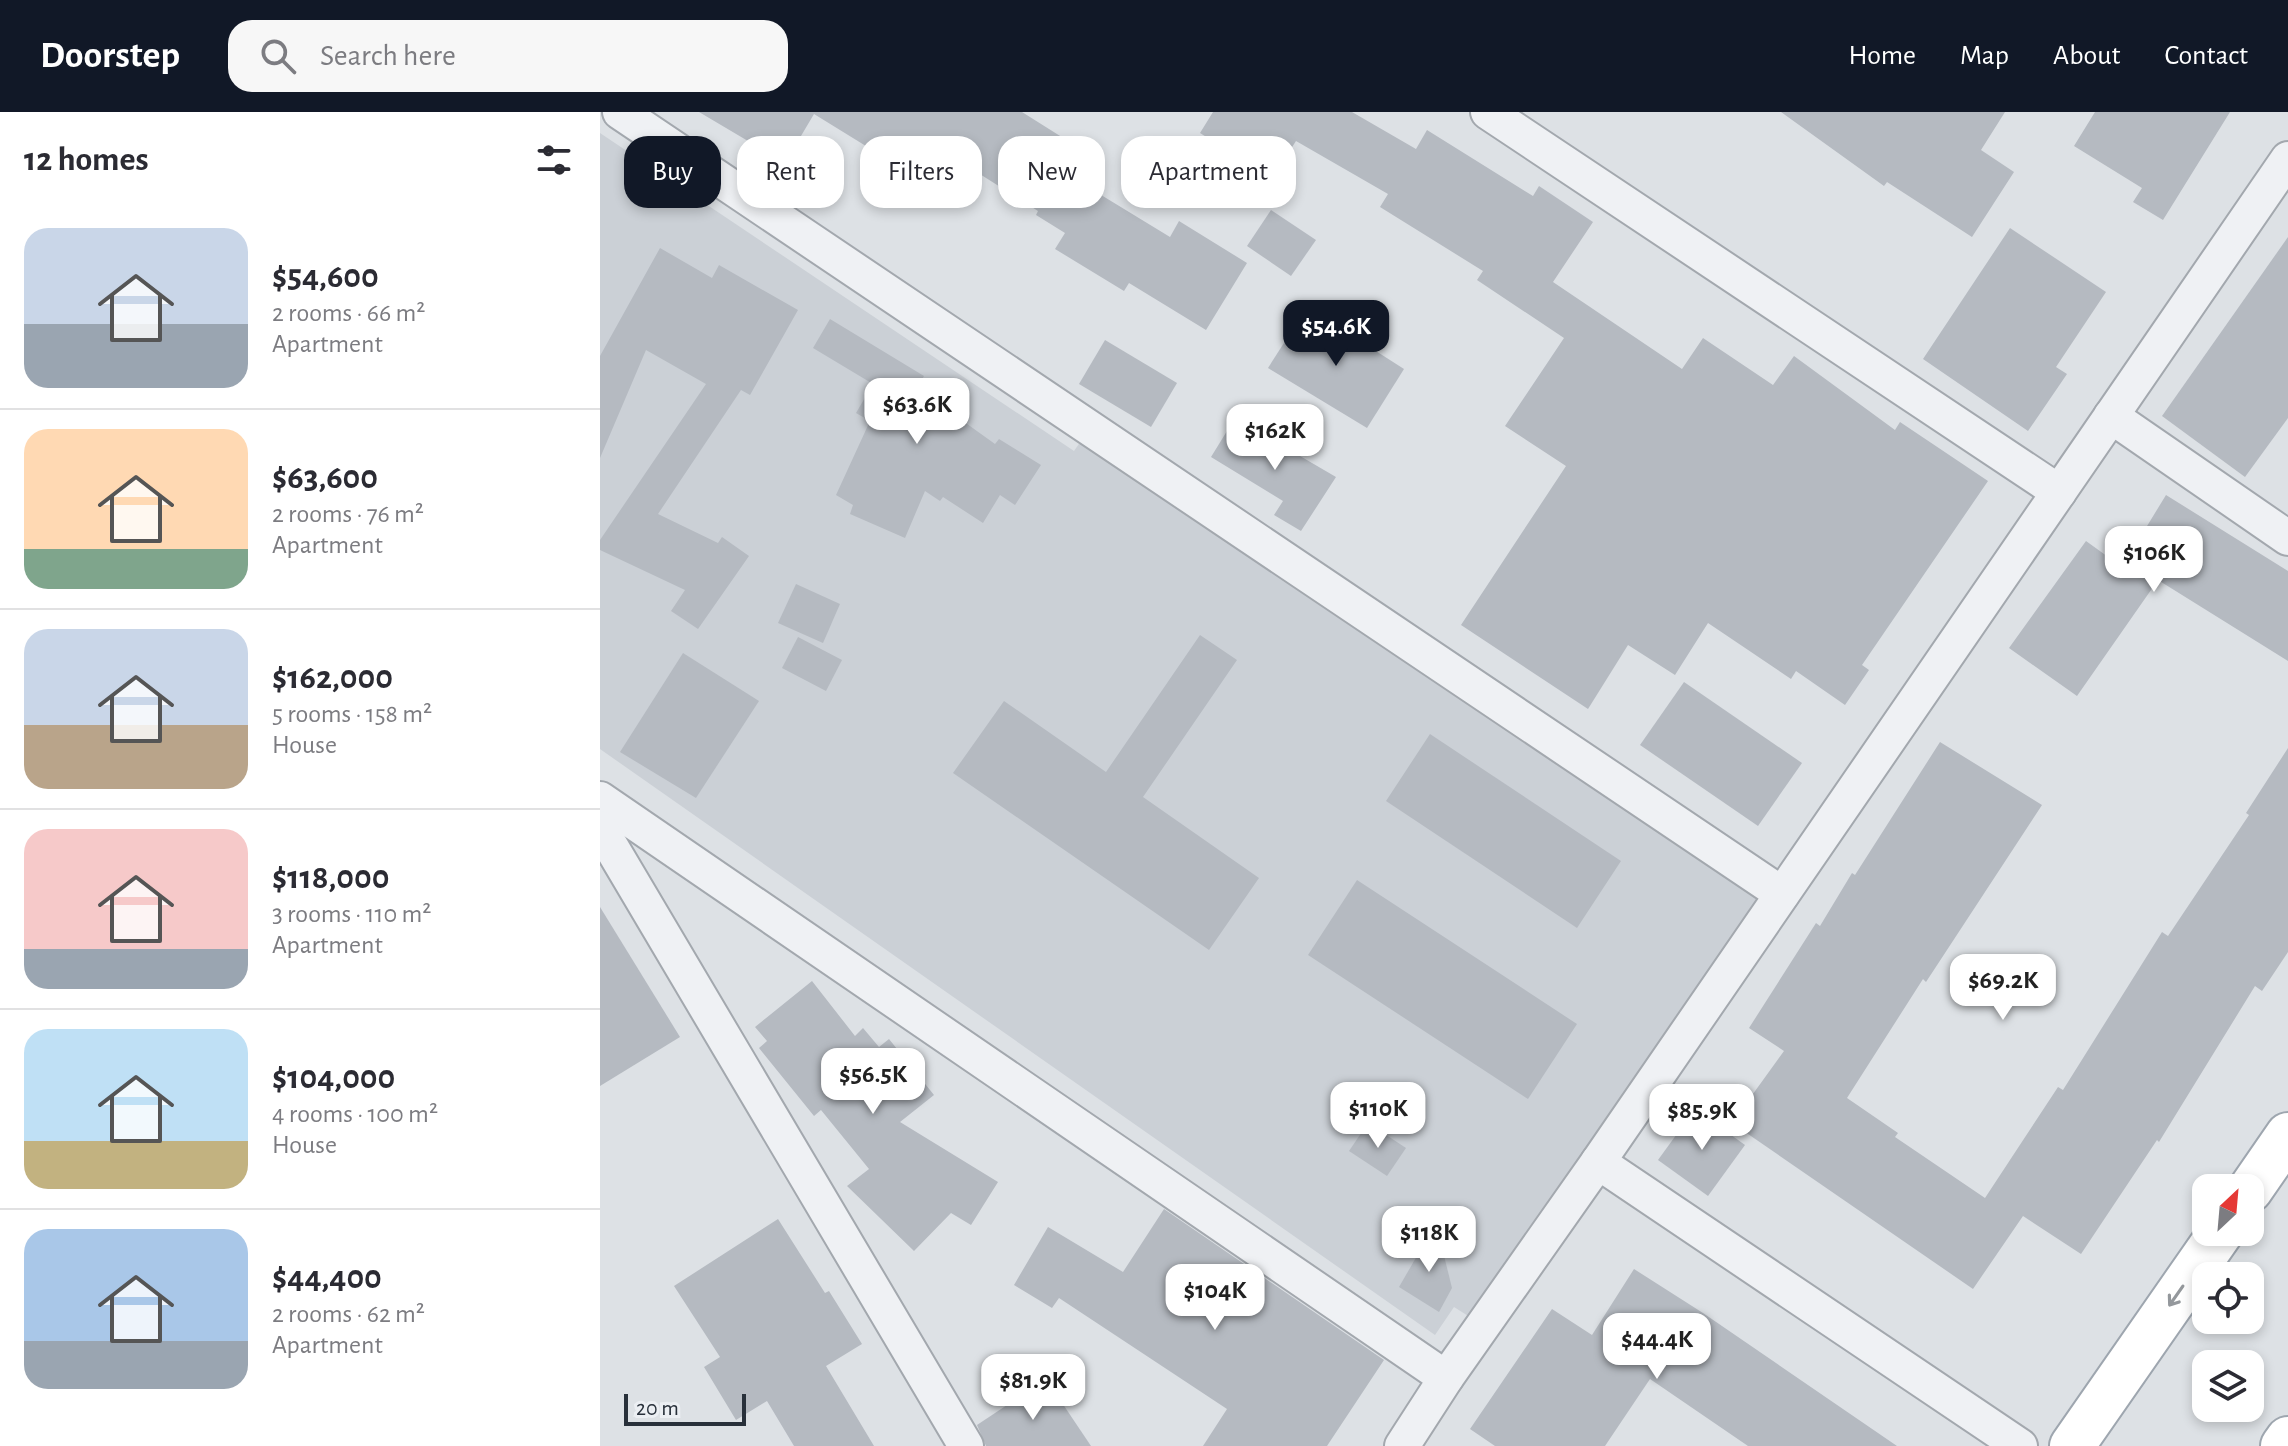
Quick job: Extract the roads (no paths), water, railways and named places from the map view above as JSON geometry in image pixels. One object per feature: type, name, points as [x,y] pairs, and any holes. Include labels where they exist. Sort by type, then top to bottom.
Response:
[{"type":"main road","points":[[2261,1174],[2288,1135]]},
{"type":"main road","points":[[2072,1446],[2211,1246]]},
{"type":"main road","points":[[2283,1446],[2288,1439]]},
{"type":"street","points":[[620,112],[1782,894]]},
{"type":"street","points":[[1488,112],[2059,492]]},
{"type":"street","points":[[1402,1446],[2288,159]]},
{"type":"street","points":[[2111,416],[2288,538]]},
{"type":"street","points":[[600,799],[1446,1378]]},
{"type":"street","points":[[600,828],[966,1446]]},
{"type":"street","points":[[1598,1162],[2020,1446]]}]
